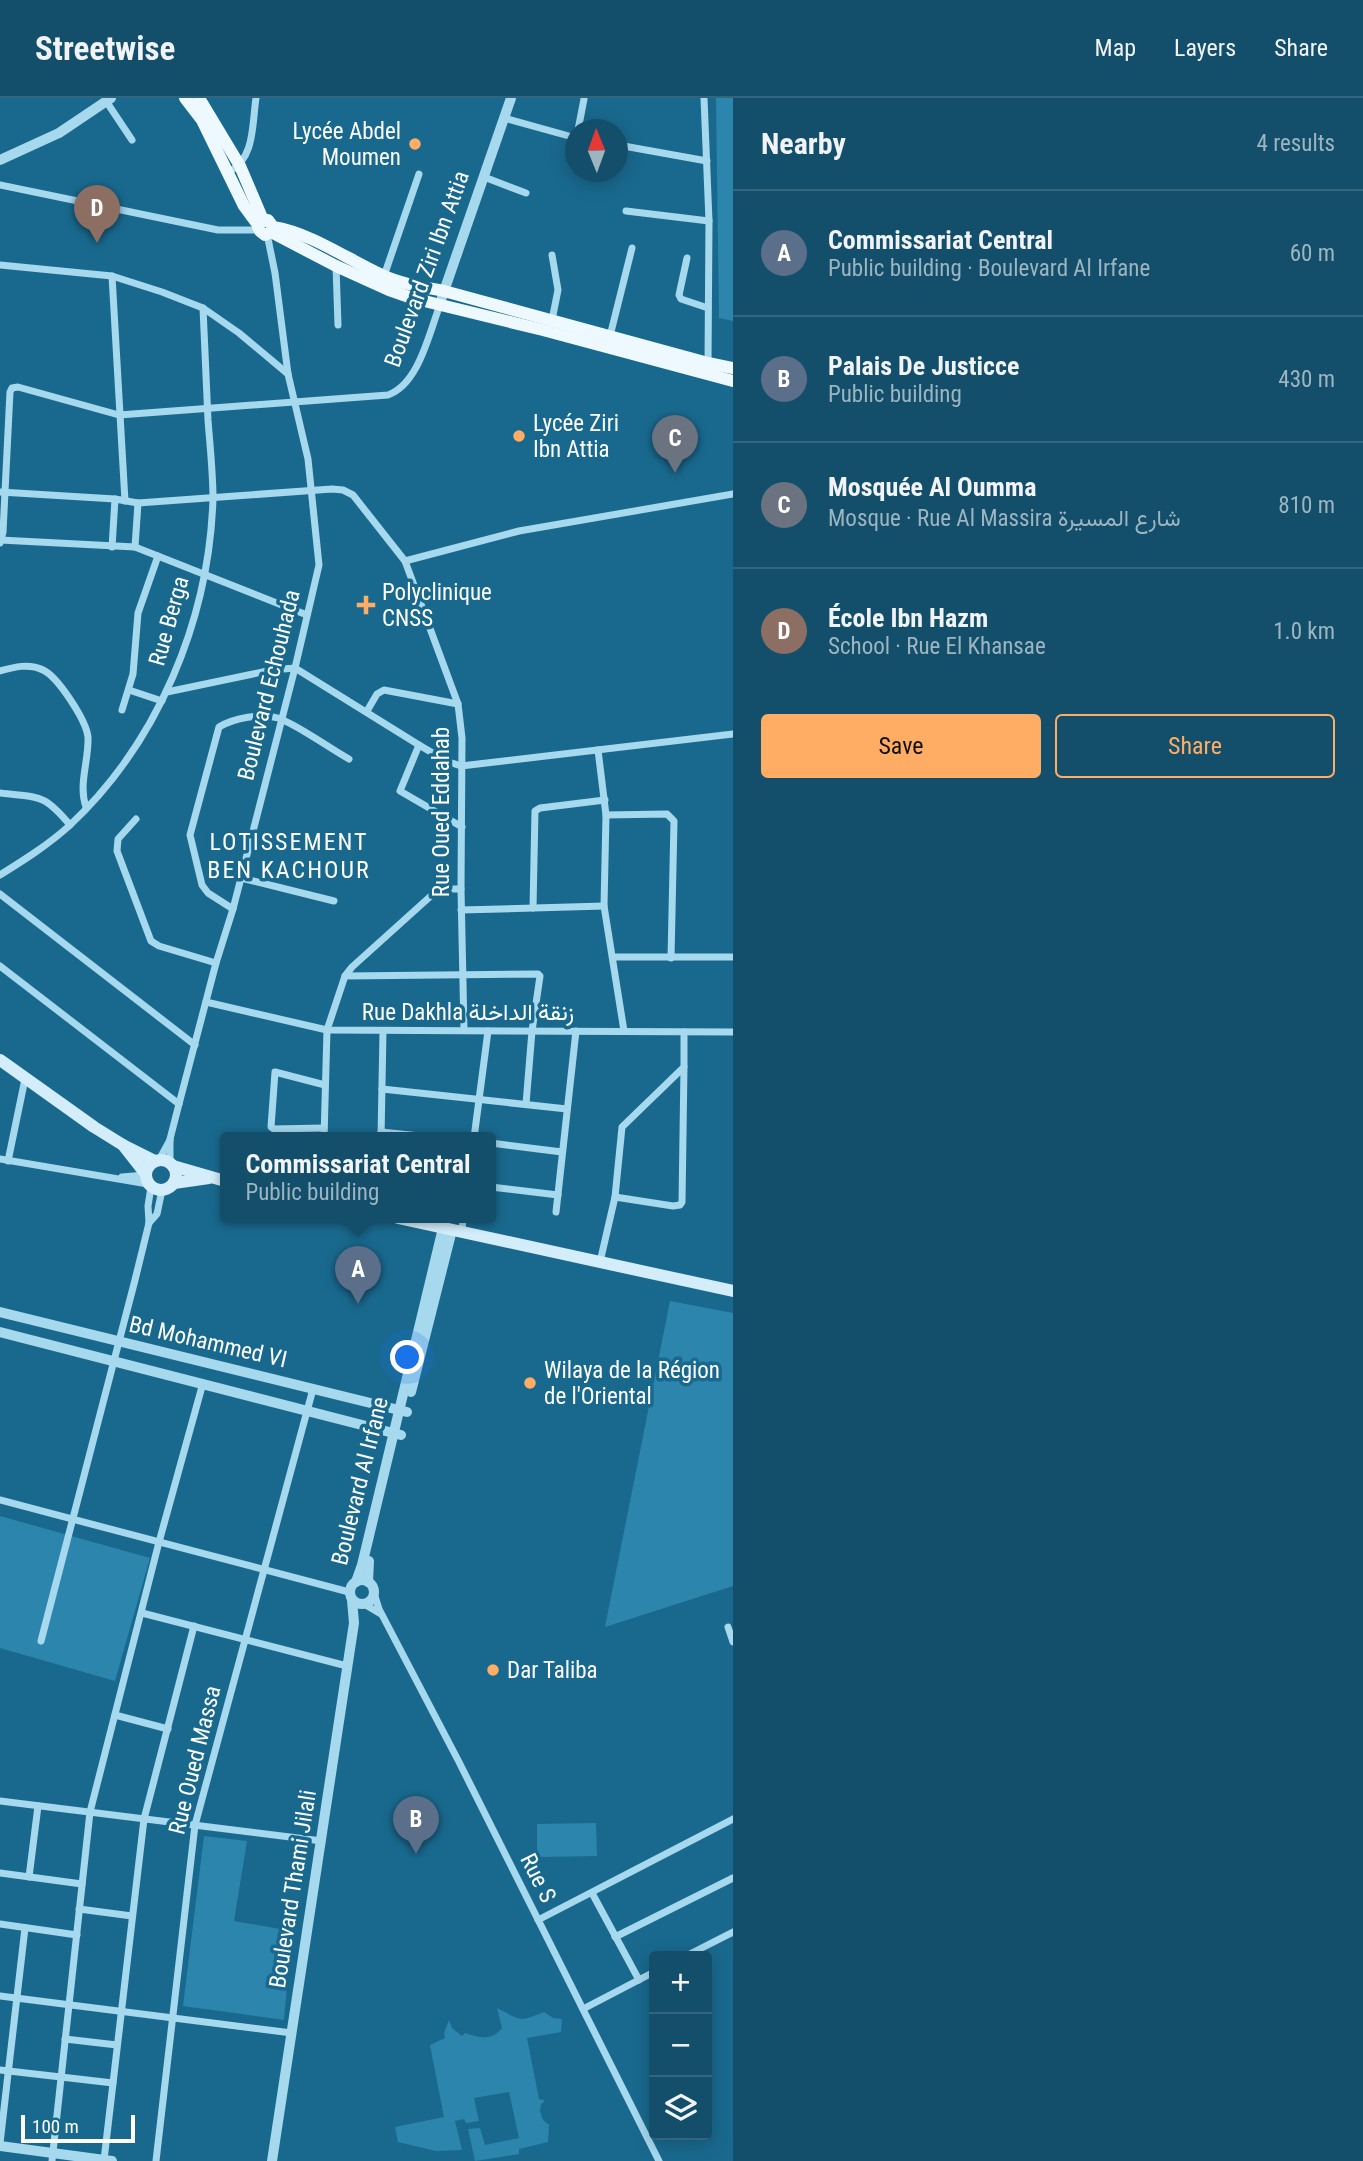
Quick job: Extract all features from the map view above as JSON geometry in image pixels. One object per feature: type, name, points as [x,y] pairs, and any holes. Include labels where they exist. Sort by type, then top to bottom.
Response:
[{"type":"main road","points":[[185,98],[234,169]]},
{"type":"main road","points":[[199,98],[234,169],[244,206],[265,228],[337,267],[389,290],[440,305],[709,370],[733,368]]},
{"type":"main road","points":[[265,228],[304,236],[384,276],[407,284],[444,291],[610,337],[709,370],[733,381]]},
{"type":"main road","points":[[0,1060],[123,1145],[164,1162],[219,1179]]},
{"type":"main road","points":[[123,1145],[150,1182]]},
{"type":"main road","points":[[150,1182],[148,1166],[164,1162]]},
{"type":"main road","points":[[164,1162],[176,1173],[174,1183]]},
{"type":"main road","points":[[150,1182],[219,1179]]},
{"type":"main road","points":[[420,1223],[733,1291]]},
{"type":"street","points":[[234,169],[250,142],[256,98]]},
{"type":"street","name":"Boulevard Ziri Ibn Attia","points":[[2,493],[12,388],[18,387],[119,415],[388,395],[398,391],[412,377],[440,305],[511,98]]},
{"type":"street","points":[[704,98],[709,221],[709,370]]},
{"type":"street","points":[[580,119],[584,99]]},
{"type":"street","points":[[0,160],[59,134],[109,100],[132,140]]},
{"type":"street","points":[[504,118],[565,135]]},
{"type":"street","points":[[628,147],[707,161]]},
{"type":"street","points":[[384,276],[419,174]]},
{"type":"street","points":[[484,177],[526,193]]},
{"type":"street","points":[[0,185],[218,230],[265,228]]},
{"type":"street","points":[[626,211],[709,221]]},
{"type":"street","name":"Boulevard Echouhada","points":[[164,1162],[216,962],[233,909],[295,668],[318,565],[308,459],[288,374],[275,273],[265,228]]},
{"type":"street","points":[[610,337],[632,248]]},
{"type":"street","points":[[552,256],[558,290],[552,320]]},
{"type":"street","points":[[687,258],[678,295],[681,299],[708,308]]},
{"type":"street","points":[[0,265],[112,276],[203,308],[248,340],[288,374]]},
{"type":"street","points":[[337,267],[338,326]]},
{"type":"street","points":[[112,276],[125,500]]},
{"type":"street","name":"Rue Berga","points":[[0,875],[44,847],[70,825],[125,762],[167,692],[180,659],[203,576],[213,498],[203,308]]},
{"type":"street","name":"Rue Oued Eddahab","points":[[2,493],[115,499],[138,503],[312,490],[343,490],[353,495],[405,561],[458,704],[462,738],[461,910],[464,1030]]},
{"type":"street","points":[[2,493],[0,541],[135,547],[307,615]]},
{"type":"street","points":[[405,561],[519,531],[733,494]]},
{"type":"street","points":[[112,547],[115,499]]},
{"type":"street","points":[[135,547],[138,503]]},
{"type":"street","points":[[122,710],[133,674],[138,614],[158,556]]},
{"type":"street","points":[[0,671],[21,666],[44,670],[74,706],[86,727],[88,738],[82,789],[86,807]]},
{"type":"street","points":[[167,692],[272,670],[295,668],[446,761],[461,766],[733,734]]},
{"type":"street","points":[[129,690],[162,701]]},
{"type":"street","points":[[367,711],[377,694],[384,691],[458,704]]},
{"type":"street","points":[[233,909],[208,893],[202,885],[190,835],[219,727],[247,718],[265,716],[280,719],[349,759]]},
{"type":"street","points":[[419,745],[400,791],[462,827]]},
{"type":"street","points":[[598,750],[606,815],[604,906],[624,1031]]},
{"type":"street","points":[[0,793],[48,801],[70,825]]},
{"type":"street","points":[[533,908],[536,811],[540,808],[605,800]]},
{"type":"street","points":[[606,815],[667,814],[674,821],[671,958]]},
{"type":"street","points":[[136,818],[118,838],[117,851],[152,941],[159,946],[216,962]]},
{"type":"street","points":[[240,878],[334,901]]},
{"type":"street","points":[[324,1132],[327,1030],[345,976],[433,894],[443,889],[461,889]]},
{"type":"street","points":[[0,894],[195,1045]]},
{"type":"street","points":[[461,910],[604,906]]},
{"type":"street","points":[[614,957],[733,957]]},
{"type":"street","points":[[0,966],[179,1104]]},
{"type":"street","points":[[345,976],[538,974],[540,976],[526,1104]]},
{"type":"street","name":"Rue Dakhla زنقة الداخلة","points":[[206,1002],[327,1030],[733,1032]]},
{"type":"street","points":[[381,1132],[383,1031]]},
{"type":"street","points":[[475,1132],[488,1031]]},
{"type":"street","points":[[556,1212],[576,1031]]},
{"type":"street","points":[[615,1197],[673,1206],[682,1202],[684,1032]]},
{"type":"street","points":[[600,1262],[615,1197],[622,1127],[684,1067]]},
{"type":"street","points":[[324,1128],[271,1127],[275,1072],[325,1085]]},
{"type":"street","points":[[25,1079],[4,1160],[150,1182]]},
{"type":"street","points":[[382,1088],[567,1109]]},
{"type":"street","points":[[496,1144],[562,1153]]},
{"type":"street","points":[[41,1641],[149,1223],[150,1182]]},
{"type":"street","points":[[149,1223],[157,1214],[150,1182]]},
{"type":"street","points":[[496,1187],[558,1195]]},
{"type":"street","points":[[452,1230],[458,1223]]},
{"type":"street","name":"Boulevard Al Irfane","points":[[357,1597],[362,1565],[452,1230]]},
{"type":"street","name":"Bd Mohammed VI","points":[[0,1312],[403,1411]]},
{"type":"street","name":"Bd Mohammed VI","points":[[0,1332],[397,1434]]},
{"type":"street","points":[[52,2157],[90,1812],[203,1383]]},
{"type":"street","name":"Rue Oued Massa","points":[[156,2161],[195,1825],[313,1389]]},
{"type":"street","name":"Boulevard Al Irfane","points":[[371,1587],[368,1566],[397,1434]]},
{"type":"street","points":[[0,1500],[370,1601],[371,1587]]},
{"type":"street","points":[[357,1597],[371,1587]]},
{"type":"street","name":"Rue S","points":[[371,1587],[381,1614],[459,1762],[659,2161]]},
{"type":"street","points":[[357,1597],[381,1614]]},
{"type":"street","name":"Boulevard Thami Jilali","points":[[272,2161],[357,1597]]},
{"type":"street","points":[[142,1614],[347,1666]]},
{"type":"street","points":[[25,1928],[17,1998],[4,2070],[0,2145],[52,2157],[110,2161],[113,2083],[144,1819],[194,1626]]},
{"type":"street","points":[[728,1627],[733,1642]]},
{"type":"street","points":[[115,1715],[168,1729]]},
{"type":"street","points":[[0,1801],[321,1841]]},
{"type":"street","points":[[29,1877],[38,1806]]},
{"type":"street","points":[[538,1920],[733,1819]]},
{"type":"street","points":[[0,1873],[82,1884]]},
{"type":"street","points":[[615,1937],[733,1878]]},
{"type":"street","points":[[592,1893],[639,1980]]},
{"type":"street","points":[[79,1909],[132,1916]]},
{"type":"street","points":[[0,1924],[77,1935]]},
{"type":"street","points":[[696,1951],[733,1932]]},
{"type":"street","points":[[583,2008],[649,1975]]},
{"type":"street","points":[[0,1996],[292,2033]]},
{"type":"street","points":[[65,2039],[117,2045]]},
{"type":"street","points":[[4,2070],[113,2083]]},
{"type":"shaded area","points":[[716,98],[733,98],[733,321],[719,318]]},
{"type":"shaded area","points":[[670,1301],[733,1313],[733,1586],[605,1627]]},
{"type":"shaded area","points":[[0,1516],[150,1558],[115,1681],[0,1648]]},
{"type":"shaded area","points":[[596,1823],[597,1856],[537,1857],[537,1824]]},
{"type":"shaded area","points":[[204,1836],[247,1841],[234,1921],[292,1931],[284,2020],[183,2006]]},
{"type":"shaded area","points":[[497,2008],[519,2019],[544,2012],[553,2018],[562,2019],[561,2032],[527,2038],[539,2099],[544,2100],[540,2111],[543,2120],[549,2125],[548,2142],[519,2149],[519,2154],[475,2161],[468,2129],[480,2128],[485,2145],[519,2138],[509,2092],[474,2098],[479,2121],[455,2121],[462,2150],[436,2151],[398,2142],[395,2127],[444,2117],[430,2045],[445,2038],[449,2020],[452,2028],[462,2036],[465,2033],[481,2037],[494,2035],[502,2028]]},
{"type":"place","name":"Lycée Abdel Moumen","points":[[415,144]]},
{"type":"place","name":"École Ibn Hazm","points":[[97,243]]},
{"type":"place","name":"Lycée Ziri Ibn Attia","points":[[519,436]]},
{"type":"place","name":"Mosquée Al Oumma","points":[[675,473]]},
{"type":"place","name":"Polyclinique CNSS","points":[[366,605]]},
{"type":"place","name":"Commissariat Central","points":[[358,1304]]},
{"type":"place","name":"Wilaya de la Région de l'Oriental","points":[[530,1383]]},
{"type":"place","name":"Dar Taliba","points":[[493,1670]]},
{"type":"place","name":"Palais De Justicce","points":[[416,1854]]},
{"type":"district","name":"LOTISSEMENT BEN KACHOUR","points":[[289,856]]}]
